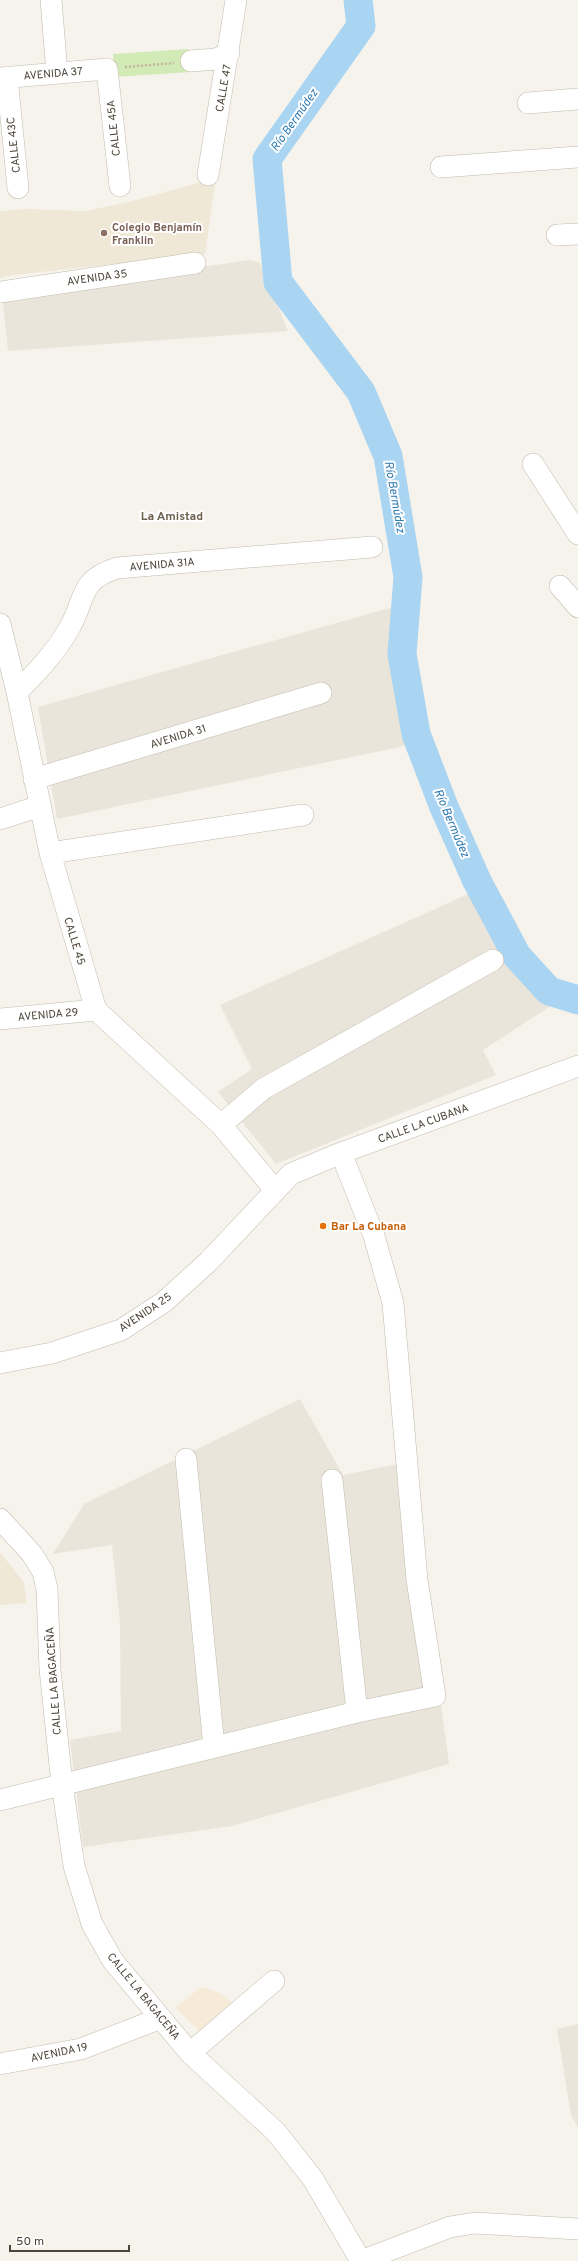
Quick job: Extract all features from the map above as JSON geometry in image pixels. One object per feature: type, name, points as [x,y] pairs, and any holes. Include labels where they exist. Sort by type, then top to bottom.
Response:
[{"type":"street","points":[[51,0],[57,73]]},
{"type":"street","name":"CALLE 47","points":[[208,175],[229,53],[236,0]]},
{"type":"street","points":[[192,61],[216,59],[229,53]]},
{"type":"street","name":"AVENIDA 37","points":[[3,77],[107,69]]},
{"type":"street","name":"CALLE 45A","points":[[107,69],[120,186]]},
{"type":"street","name":"CALLE 43C","points":[[3,77],[18,188]]},
{"type":"street","points":[[528,103],[578,99]]},
{"type":"street","points":[[441,167],[578,157]]},
{"type":"street","points":[[557,235],[578,234]]},
{"type":"street","name":"AVENIDA 35","points":[[0,292],[195,263]]},
{"type":"street","points":[[533,464],[578,534]]},
{"type":"street","name":"AVENIDA 31A","points":[[17,692],[43,665],[70,626],[80,599],[92,580],[103,572],[117,568],[372,547]]},
{"type":"street","points":[[560,586],[578,607]]},
{"type":"street","name":"CALLE 45","points":[[2,636],[17,692],[50,853],[96,1010]]},
{"type":"street","name":"AVENIDA 31","points":[[34,779],[321,693]]},
{"type":"street","points":[[0,819],[40,806]]},
{"type":"street","points":[[50,853],[303,815]]},
{"type":"street","points":[[222,1126],[263,1089],[493,960]]},
{"type":"street","points":[[96,1010],[222,1126],[275,1190]]},
{"type":"street","name":"AVENIDA 29","points":[[0,1019],[96,1010]]},
{"type":"street","name":"CALLE LA CUBANA","points":[[275,1190],[291,1174],[341,1153],[578,1066]]},
{"type":"street","points":[[0,1800],[357,1712],[435,1696],[417,1580],[393,1303],[374,1236],[341,1153]]},
{"type":"street","name":"AVENIDA 25","points":[[0,1363],[52,1353],[121,1330],[164,1302],[208,1262],[275,1190]]},
{"type":"street","points":[[186,1459],[214,1747]]},
{"type":"street","points":[[332,1480],[357,1712]]},
{"type":"street","name":"CALLE LA BAGACEÑA","points":[[0,1519],[32,1554],[43,1572],[47,1589],[50,1669],[62,1784],[74,1866],[92,1924],[113,1961],[190,2053],[276,2132],[313,2179],[361,2261]]},
{"type":"street","points":[[190,2053],[274,1981]]},
{"type":"street","name":"AVENIDA 19","points":[[0,2064],[81,2049],[161,2018]]},
{"type":"street","points":[[361,2261],[450,2227],[474,2222],[578,2229]]},
{"type":"path","points":[[107,69],[192,61]]},
{"type":"shaded area","name":"Colegio Benjamín Franklin","points":[[216,178],[205,254],[13,275],[0,278],[0,211],[25,209],[85,211],[129,202]]},
{"type":"shaded area","points":[[251,260],[260,263],[288,331],[8,351],[2,295]]},
{"type":"shaded area","points":[[400,605],[391,636],[396,676],[409,745],[57,819],[38,707]]},
{"type":"shaded area","points":[[473,892],[508,960],[552,1005],[483,1050],[496,1075],[276,1164],[218,1092],[252,1069],[220,1005]]},
{"type":"shaded area","points":[[300,1399],[343,1475],[408,1462],[449,1764],[232,1826],[83,1847],[70,1740],[121,1731],[120,1622],[112,1545],[53,1554],[84,1504]]},
{"type":"shaded area","points":[[0,1552],[24,1583],[27,1603],[0,1605]]},
{"type":"shaded area","points":[[202,1987],[220,1993],[234,2005],[203,2035],[175,2007]]},
{"type":"shaded area","points":[[578,2024],[578,2128],[571,2115],[557,2029]]},
{"type":"green space","points":[[188,49],[191,72],[114,77],[113,54]]},
{"type":"waterway","name":"Río Bermúdez","points":[[358,0],[361,26],[267,159],[278,282],[361,392],[388,456],[408,577],[402,654],[416,734],[444,807],[477,881],[517,956],[549,991],[578,1000]]},
{"type":"place","name":"Colegio Benjamín Franklin","points":[[104,233]]},
{"type":"place","name":"Bar La Cubana","points":[[323,1226]]},
{"type":"district","name":"La Amistad","points":[[172,516]]}]
